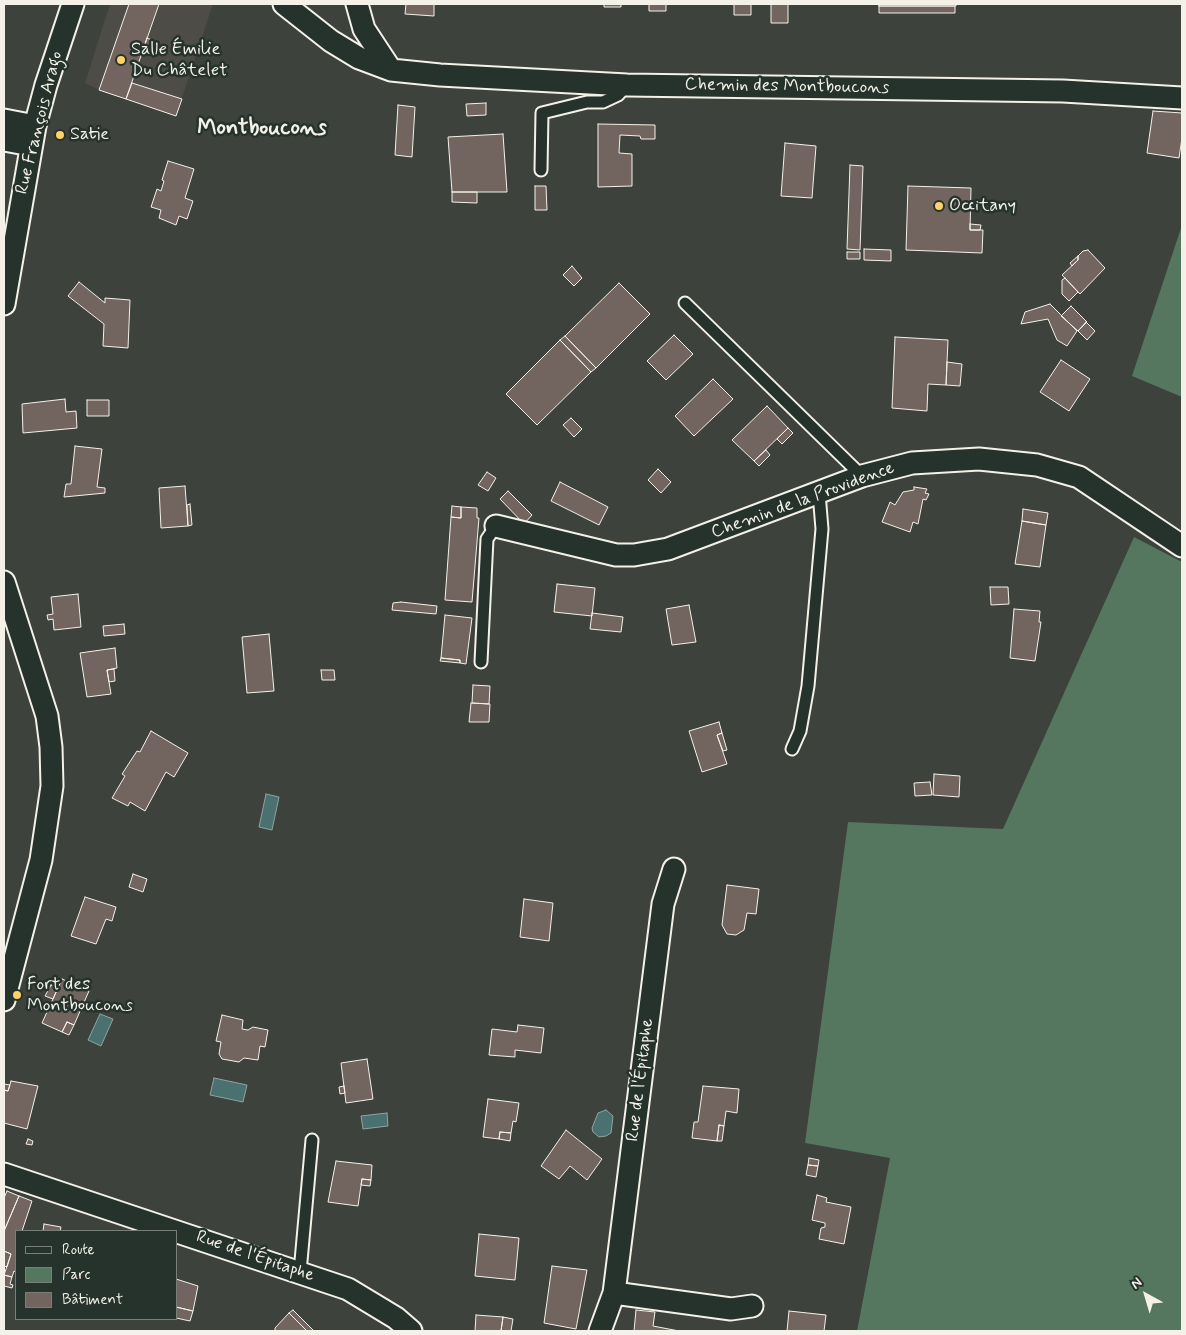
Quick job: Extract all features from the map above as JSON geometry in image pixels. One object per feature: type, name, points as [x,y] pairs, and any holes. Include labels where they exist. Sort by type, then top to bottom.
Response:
[{"type":"street","name":"Rue François Arago","points":[[4,304],[33,136],[46,85],[73,4]]},
{"type":"street","name":"Chemin des Montboucons","points":[[284,4],[330,41],[359,58],[391,70],[440,75],[627,85],[1062,91],[1182,98]]},
{"type":"street","points":[[357,4],[364,29],[391,70]]},
{"type":"street","points":[[4,120],[33,136]]},
{"type":"street","points":[[4,140],[33,136]]},
{"type":"street","name":"Chemin de la Providence","points":[[496,526],[616,555],[634,555],[668,549],[862,476],[912,463],[979,459],[1037,465],[1079,478],[1182,546]]},
{"type":"street","points":[[4,582],[47,716],[51,747],[52,786],[41,860],[4,1000]]},
{"type":"street","name":"Rue de l'Épitaphe","points":[[600,1331],[614,1293],[663,904],[674,869]]},
{"type":"street","name":"Rue de l'Épitaphe","points":[[4,1174],[173,1230]]},
{"type":"street","name":"Rue de l'Épitaphe","points":[[178,1232],[348,1288],[396,1318],[411,1331]]},
{"type":"street","points":[[614,1293],[731,1308],[752,1306]]},
{"type":"lane","points":[[541,170],[542,113],[587,102],[603,102],[618,95],[627,85]]},
{"type":"lane","points":[[685,304],[862,476]]},
{"type":"lane","points":[[792,749],[800,731],[808,686],[822,529],[819,493]]},
{"type":"lane","points":[[481,662],[487,539],[496,526]]},
{"type":"lane","points":[[300,1272],[312,1140]]},
{"type":"shaded area","points":[[110,4],[213,4],[176,116],[99,90],[85,83]]},
{"type":"green space","points":[[1182,225],[1182,397],[1132,376]]},
{"type":"green space","points":[[1134,537],[1182,562],[1182,1331],[857,1331],[890,1158],[805,1143],[848,822],[1003,829]]},
{"type":"water","points":[[266,794],[279,797],[272,830],[259,827]]},
{"type":"water","points":[[100,1014],[113,1019],[101,1046],[88,1040]]},
{"type":"water","points":[[214,1078],[247,1085],[243,1102],[210,1095]]},
{"type":"water","points":[[606,1110],[613,1116],[611,1133],[599,1137],[593,1132],[592,1128],[598,1113]]},
{"type":"water","points":[[387,1113],[388,1126],[363,1129],[361,1116]]},
{"type":"building","points":[[129,4],[159,4],[126,99],[99,90]]},
{"type":"building","points":[[406,4],[434,4],[434,16],[405,14]]},
{"type":"building","points":[[604,4],[621,4],[621,7],[604,7]]},
{"type":"building","points":[[649,4],[666,4],[666,11],[649,11]]},
{"type":"building","points":[[734,4],[751,4],[751,15],[734,15]]},
{"type":"building","points":[[771,4],[788,4],[788,23],[771,23]]},
{"type":"building","points":[[878,4],[956,4],[956,6],[879,6]]},
{"type":"building","points":[[879,6],[955,6],[955,13],[879,13]]},
{"type":"building","points":[[147,38],[156,42],[152,55],[142,52]]},
{"type":"building","points":[[132,83],[182,99],[176,116],[126,99]]},
{"type":"building","points":[[486,103],[486,115],[467,116],[466,104]]},
{"type":"building","points":[[398,105],[415,107],[412,157],[395,155]]},
{"type":"building","points":[[1153,111],[1182,113],[1182,138],[1179,158],[1147,153]]},
{"type":"building","points":[[598,124],[655,125],[655,139],[641,139],[640,136],[620,135],[619,153],[632,154],[632,186],[598,187]]},
{"type":"building","points":[[503,134],[507,192],[452,192],[448,137]]},
{"type":"building","points":[[785,143],[816,146],[812,198],[781,196]]},
{"type":"building","points":[[168,161],[194,169],[185,198],[193,201],[187,219],[179,216],[176,225],[159,218],[161,210],[151,207],[157,189],[161,191],[164,181],[162,180]]},
{"type":"building","points":[[850,165],[863,166],[860,250],[847,249]]},
{"type":"building","points":[[535,186],[546,186],[547,210],[535,210]]},
{"type":"building","name":"Occitany","points":[[908,186],[971,188],[970,230],[983,230],[982,253],[906,250]]},
{"type":"building","points":[[452,192],[477,192],[477,203],[452,202]]},
{"type":"building","points":[[970,224],[981,225],[980,230],[970,230]]},
{"type":"building","points":[[864,249],[891,250],[891,261],[864,260]]},
{"type":"building","points":[[1088,250],[1105,268],[1080,294],[1062,275],[1078,260],[1078,256],[1083,251]]},
{"type":"building","points":[[847,252],[860,252],[860,259],[847,259]]},
{"type":"building","points":[[1078,256],[1078,260],[1072,266],[1070,263]]},
{"type":"building","points":[[572,266],[582,278],[574,286],[563,275]]},
{"type":"building","points":[[1065,278],[1078,292],[1069,301],[1062,294],[1062,280]]},
{"type":"building","points":[[79,282],[105,303],[105,298],[130,300],[128,348],[103,346],[104,324],[68,296]]},
{"type":"building","points":[[619,283],[650,314],[596,368],[565,336]]},
{"type":"building","points":[[1050,304],[1077,331],[1067,346],[1057,340],[1048,319],[1021,324],[1025,312]]},
{"type":"building","points":[[1071,306],[1087,322],[1078,331],[1061,316]]},
{"type":"building","points":[[1086,322],[1095,331],[1087,340],[1078,331]]},
{"type":"building","points":[[674,335],[693,354],[666,380],[647,361]]},
{"type":"building","points":[[565,336],[596,368],[591,372],[560,340]]},
{"type":"building","points":[[895,337],[948,340],[946,385],[928,384],[927,411],[892,408]]},
{"type":"building","points":[[560,340],[591,372],[537,425],[506,394]]},
{"type":"building","points":[[1061,360],[1090,379],[1069,411],[1040,392]]},
{"type":"building","points":[[947,362],[962,364],[960,386],[946,385]]},
{"type":"building","points":[[713,379],[733,399],[694,436],[675,416]]},
{"type":"building","points":[[65,399],[66,412],[76,411],[77,428],[23,433],[22,404]]},
{"type":"building","points":[[87,400],[109,400],[109,416],[87,416]]},
{"type":"building","points":[[767,406],[788,428],[754,461],[732,440]]},
{"type":"building","points":[[571,418],[582,429],[574,437],[563,425]]},
{"type":"building","points":[[788,428],[793,433],[782,444],[777,439]]},
{"type":"building","points":[[75,446],[102,449],[97,487],[105,488],[105,493],[64,497],[66,484],[71,484]]},
{"type":"building","points":[[766,450],[770,455],[759,466],[754,461]]},
{"type":"building","points":[[658,469],[671,482],[661,493],[648,480]]},
{"type":"building","points":[[487,472],[496,478],[488,491],[478,485]]},
{"type":"building","points":[[560,482],[608,507],[599,525],[551,501]]},
{"type":"building","points":[[185,486],[188,526],[161,528],[159,488]]},
{"type":"building","points":[[914,487],[927,489],[925,493],[929,494],[926,500],[923,499],[918,524],[913,522],[910,532],[882,522],[890,502],[895,505],[903,492],[914,490]]},
{"type":"building","points":[[508,491],[532,515],[524,524],[500,499]]},
{"type":"building","points":[[190,504],[192,525],[188,526],[187,505]]},
{"type":"building","points":[[452,506],[461,507],[461,518],[451,517]]},
{"type":"building","points":[[461,507],[477,508],[477,518],[479,518],[472,602],[445,600],[451,517],[461,518]]},
{"type":"building","points":[[1023,509],[1048,513],[1046,525],[1022,521]]},
{"type":"building","points":[[1022,521],[1046,525],[1040,567],[1015,564]]},
{"type":"building","points":[[557,584],[595,588],[592,616],[554,612]]},
{"type":"building","points":[[990,587],[1008,587],[1009,604],[991,605]]},
{"type":"building","points":[[78,594],[81,627],[54,630],[53,619],[48,620],[47,615],[53,614],[51,597]]},
{"type":"building","points":[[401,602],[437,606],[436,614],[392,610],[393,603]]},
{"type":"building","points":[[689,605],[696,642],[672,645],[666,609]]},
{"type":"building","points":[[1014,609],[1040,611],[1039,622],[1041,622],[1035,661],[1010,658]]},
{"type":"building","points":[[592,613],[623,617],[621,632],[590,629]]},
{"type":"building","points":[[445,615],[472,618],[466,664],[460,663],[460,660],[441,658]]},
{"type":"building","points":[[124,624],[125,634],[104,636],[103,626]]},
{"type":"building","points":[[269,634],[274,691],[247,693],[242,637]]},
{"type":"building","points":[[115,648],[117,668],[107,670],[111,694],[87,697],[80,653]]},
{"type":"building","points":[[441,658],[460,660],[460,663],[440,661]]},
{"type":"building","points":[[114,669],[115,681],[109,682],[107,670]]},
{"type":"building","points":[[321,670],[334,670],[335,680],[322,680]]},
{"type":"building","points":[[473,685],[490,686],[489,704],[472,703]]},
{"type":"building","points":[[471,703],[490,704],[489,722],[469,722]]},
{"type":"building","points":[[719,722],[722,733],[717,735],[727,764],[702,772],[689,731]]},
{"type":"building","points":[[151,731],[188,753],[174,777],[166,772],[145,811],[130,802],[128,806],[112,798],[125,776],[122,774],[137,751],[140,752]]},
{"type":"building","points":[[722,733],[727,750],[723,751],[717,735]]},
{"type":"building","points":[[934,774],[960,776],[959,797],[933,795]]},
{"type":"building","points":[[930,782],[932,795],[915,796],[914,783]]},
{"type":"building","points":[[133,874],[147,879],[143,892],[129,887]]},
{"type":"building","points":[[727,885],[759,889],[756,914],[747,913],[744,930],[736,935],[727,934],[722,925]]},
{"type":"building","points":[[85,897],[116,907],[112,921],[106,919],[96,944],[71,936]]},
{"type":"building","points":[[524,899],[553,903],[549,941],[520,937]]},
{"type":"building","points":[[62,979],[89,991],[74,1025],[67,1022],[62,1032],[42,1023]]},
{"type":"building","points":[[51,985],[58,988],[53,999],[45,996]]},
{"type":"building","points":[[222,1015],[243,1020],[242,1029],[248,1030],[253,1027],[268,1030],[265,1047],[260,1046],[258,1060],[244,1058],[239,1062],[222,1059],[219,1054],[221,1042],[216,1041]]},
{"type":"building","points":[[67,1022],[74,1025],[69,1035],[62,1032]]},
{"type":"building","points":[[518,1025],[544,1028],[541,1053],[515,1050],[515,1057],[489,1055],[492,1029],[517,1032]]},
{"type":"building","points":[[367,1059],[373,1099],[346,1103],[341,1063]]},
{"type":"building","points":[[11,1081],[38,1086],[27,1129],[4,1123],[4,1090],[8,1091]]},
{"type":"building","points":[[4,1084],[10,1085],[8,1091],[4,1090]]},
{"type":"building","points":[[344,1086],[345,1093],[340,1094],[339,1087]]},
{"type":"building","points":[[703,1086],[739,1089],[737,1113],[726,1111],[724,1126],[719,1125],[717,1141],[692,1138],[694,1122],[698,1122]]},
{"type":"building","points":[[488,1099],[519,1103],[516,1122],[513,1121],[511,1133],[500,1132],[499,1139],[483,1137]]},
{"type":"building","points":[[719,1125],[724,1126],[722,1141],[717,1141]]},
{"type":"building","points":[[566,1130],[602,1159],[587,1180],[570,1166],[559,1179],[541,1166]]},
{"type":"building","points":[[500,1132],[511,1133],[510,1141],[499,1139]]},
{"type":"building","points":[[28,1139],[33,1141],[32,1145],[26,1144]]},
{"type":"building","points":[[809,1158],[819,1160],[818,1166],[808,1165]]},
{"type":"building","points":[[336,1161],[372,1165],[371,1180],[362,1179],[358,1206],[328,1202]]},
{"type":"building","points":[[808,1165],[818,1166],[816,1177],[806,1175]]},
{"type":"building","points":[[362,1179],[371,1180],[370,1186],[361,1185]]},
{"type":"building","points":[[7,1191],[19,1196],[4,1231],[4,1198]]},
{"type":"building","points":[[817,1195],[827,1198],[826,1202],[851,1207],[844,1244],[819,1239],[821,1228],[825,1227],[825,1223],[812,1220]]},
{"type":"building","points":[[19,1196],[32,1201],[22,1230],[15,1230],[15,1272],[12,1277],[4,1275],[11,1254],[4,1251],[4,1231]]},
{"type":"building","points":[[44,1224],[61,1227],[60,1230],[43,1230]]},
{"type":"building","points":[[479,1234],[519,1238],[515,1280],[475,1276]]},
{"type":"building","points":[[4,1251],[11,1254],[7,1267],[4,1266]]},
{"type":"building","points":[[552,1266],[587,1270],[576,1329],[544,1323]]},
{"type":"building","points":[[4,1275],[12,1277],[10,1284],[13,1285],[12,1288],[4,1286]]},
{"type":"building","points":[[178,1280],[198,1286],[193,1311],[178,1307]]},
{"type":"building","points":[[178,1307],[193,1311],[190,1321],[178,1318]]},
{"type":"building","points":[[293,1310],[312,1331],[307,1331],[289,1313]]},
{"type":"building","points":[[636,1310],[655,1312],[653,1326],[679,1331],[634,1331]]},
{"type":"building","points":[[789,1311],[826,1315],[824,1331],[787,1331]]},
{"type":"building","points":[[289,1313],[307,1331],[275,1331],[275,1328]]},
{"type":"building","points":[[476,1315],[503,1317],[501,1331],[475,1331]]},
{"type":"building","points":[[503,1317],[513,1319],[511,1331],[501,1331]]},
{"type":"place","name":"Salle Émilie Du Châtelet","points":[[121,60]]},
{"type":"place","name":"Satie","points":[[60,135]]},
{"type":"place","name":"Occitany","points":[[939,206]]},
{"type":"place","name":"Fort des Montboucons","points":[[17,995]]},
{"type":"district","name":"Montboucons","points":[[262,129]]}]
